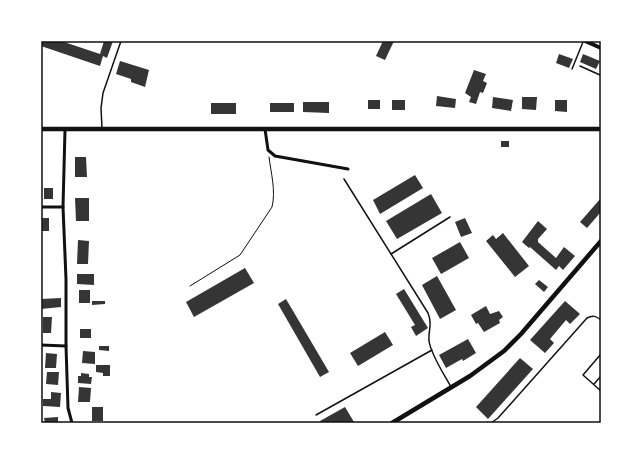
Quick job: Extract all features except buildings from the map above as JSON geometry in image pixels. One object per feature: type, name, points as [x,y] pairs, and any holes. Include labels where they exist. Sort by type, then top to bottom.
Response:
[{"type":"main road","points":[[585,41],[601,48]]},
{"type":"main road","points":[[41,129],[601,129]]},
{"type":"main road","points":[[392,423],[452,388],[493,360],[521,334],[601,241]]},
{"type":"street","points":[[65,130],[63,207],[66,279],[66,346],[68,408],[72,423]]},
{"type":"street","points":[[265,130],[268,150],[275,156],[348,169]]},
{"type":"street","points":[[41,206],[63,207]]},
{"type":"street","points":[[41,346],[66,346]]},
{"type":"lane","points":[[102,129],[101,108],[103,94],[121,41]]},
{"type":"lane","points":[[572,69],[585,41]]},
{"type":"lane","points":[[580,66],[601,75]]},
{"type":"lane","points":[[344,179],[428,313],[431,319],[429,340],[432,350],[452,388]]},
{"type":"lane","points":[[391,254],[450,217]]},
{"type":"lane","points":[[490,423],[498,418],[587,318],[591,316],[597,317],[601,320]]},
{"type":"lane","points":[[316,415],[432,350]]},
{"type":"lane","points":[[601,354],[583,375],[601,391]]},
{"type":"lane","points":[[594,384],[601,376]]},
{"type":"path","points":[[190,286],[240,255],[272,207],[274,200],[273,184],[268,150]]}]
